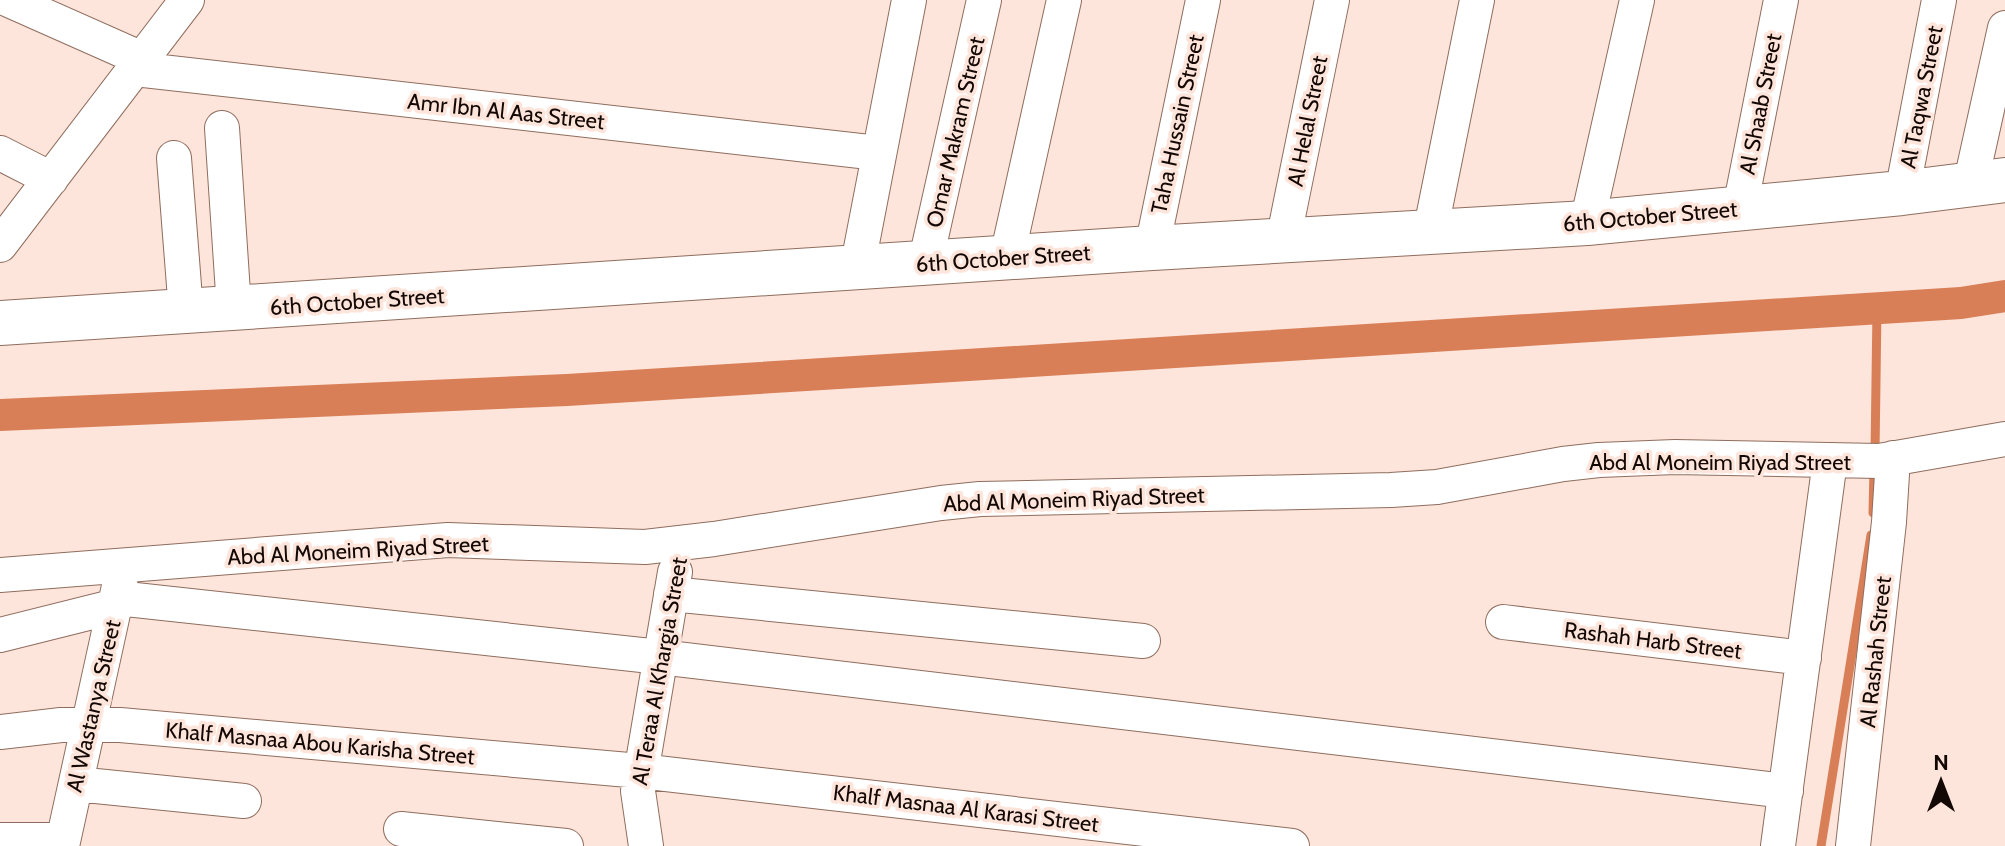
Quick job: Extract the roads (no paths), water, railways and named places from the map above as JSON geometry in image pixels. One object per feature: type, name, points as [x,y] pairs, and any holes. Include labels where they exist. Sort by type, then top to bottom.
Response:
[{"type":"main road","name":"6th October Street","points":[[0,323],[1007,257],[1587,223],[1988,183]]},
{"type":"street","name":"Amr Ibn Al Aas Street","points":[[9,0],[138,64],[878,153]]},
{"type":"street","points":[[0,245],[187,0]]},
{"type":"street","points":[[857,269],[909,0]]},
{"type":"street","name":"Omar Makram Street","points":[[925,264],[984,0]]},
{"type":"street","points":[[1007,257],[1064,0]]},
{"type":"street","name":"Taha Hussain Street","points":[[1152,248],[1203,0]]},
{"type":"street","name":"Al Helal Street","points":[[1283,241],[1332,0]]},
{"type":"street","points":[[1430,233],[1477,0]]},
{"type":"street","points":[[1587,223],[1637,0]]},
{"type":"street","name":"Al Shaab Street","points":[[1740,208],[1781,0]]},
{"type":"street","name":"Al Taqwa Street","points":[[1902,193],[1939,0]]},
{"type":"street","points":[[1988,183],[2005,28]]},
{"type":"street","points":[[222,128],[234,308]]},
{"type":"street","points":[[0,153],[51,179]]},
{"type":"street","points":[[174,158],[186,311]]},
{"type":"street","name":"Abd Al Moneim Riyad Street","points":[[0,575],[118,590],[448,540],[609,547],[681,544],[980,499],[1391,490],[1437,487],[1563,464],[1637,458],[1886,459],[2005,439]]},
{"type":"street","name":"Al Rashah Street","points":[[1853,846],[1889,522],[1886,459]]},
{"type":"street","points":[[1778,846],[1833,461]]},
{"type":"street","name":"Al Teraa Al Khargia Street","points":[[646,846],[639,811],[640,771],[681,544]]},
{"type":"street","points":[[0,635],[118,590],[1786,791]]},
{"type":"street","name":"Al Wastanya Street","points":[[63,843],[118,590]]},
{"type":"street","points":[[671,594],[1143,641]]},
{"type":"street","name":"Rashah Harb Street","points":[[1503,622],[1804,658]]},
{"type":"street","name":"Khalf Masnaa Abou Karisha Street","points":[[0,732],[90,723],[640,771]]},
{"type":"street","name":"Khalf Masnaa Al Karasi Street","points":[[640,771],[1292,846]]},
{"type":"street","points":[[76,784],[244,801]]},
{"type":"street","points":[[401,829],[566,846]]},
{"type":"street","points":[[0,840],[63,843]]},
{"type":"waterway","points":[[0,415],[567,390],[1961,303],[2005,296]]},
{"type":"waterway","points":[[1875,453],[1877,308]]},
{"type":"waterway","points":[[1873,513],[1874,467]]},
{"type":"waterway","points":[[1821,846],[1871,535]]}]
